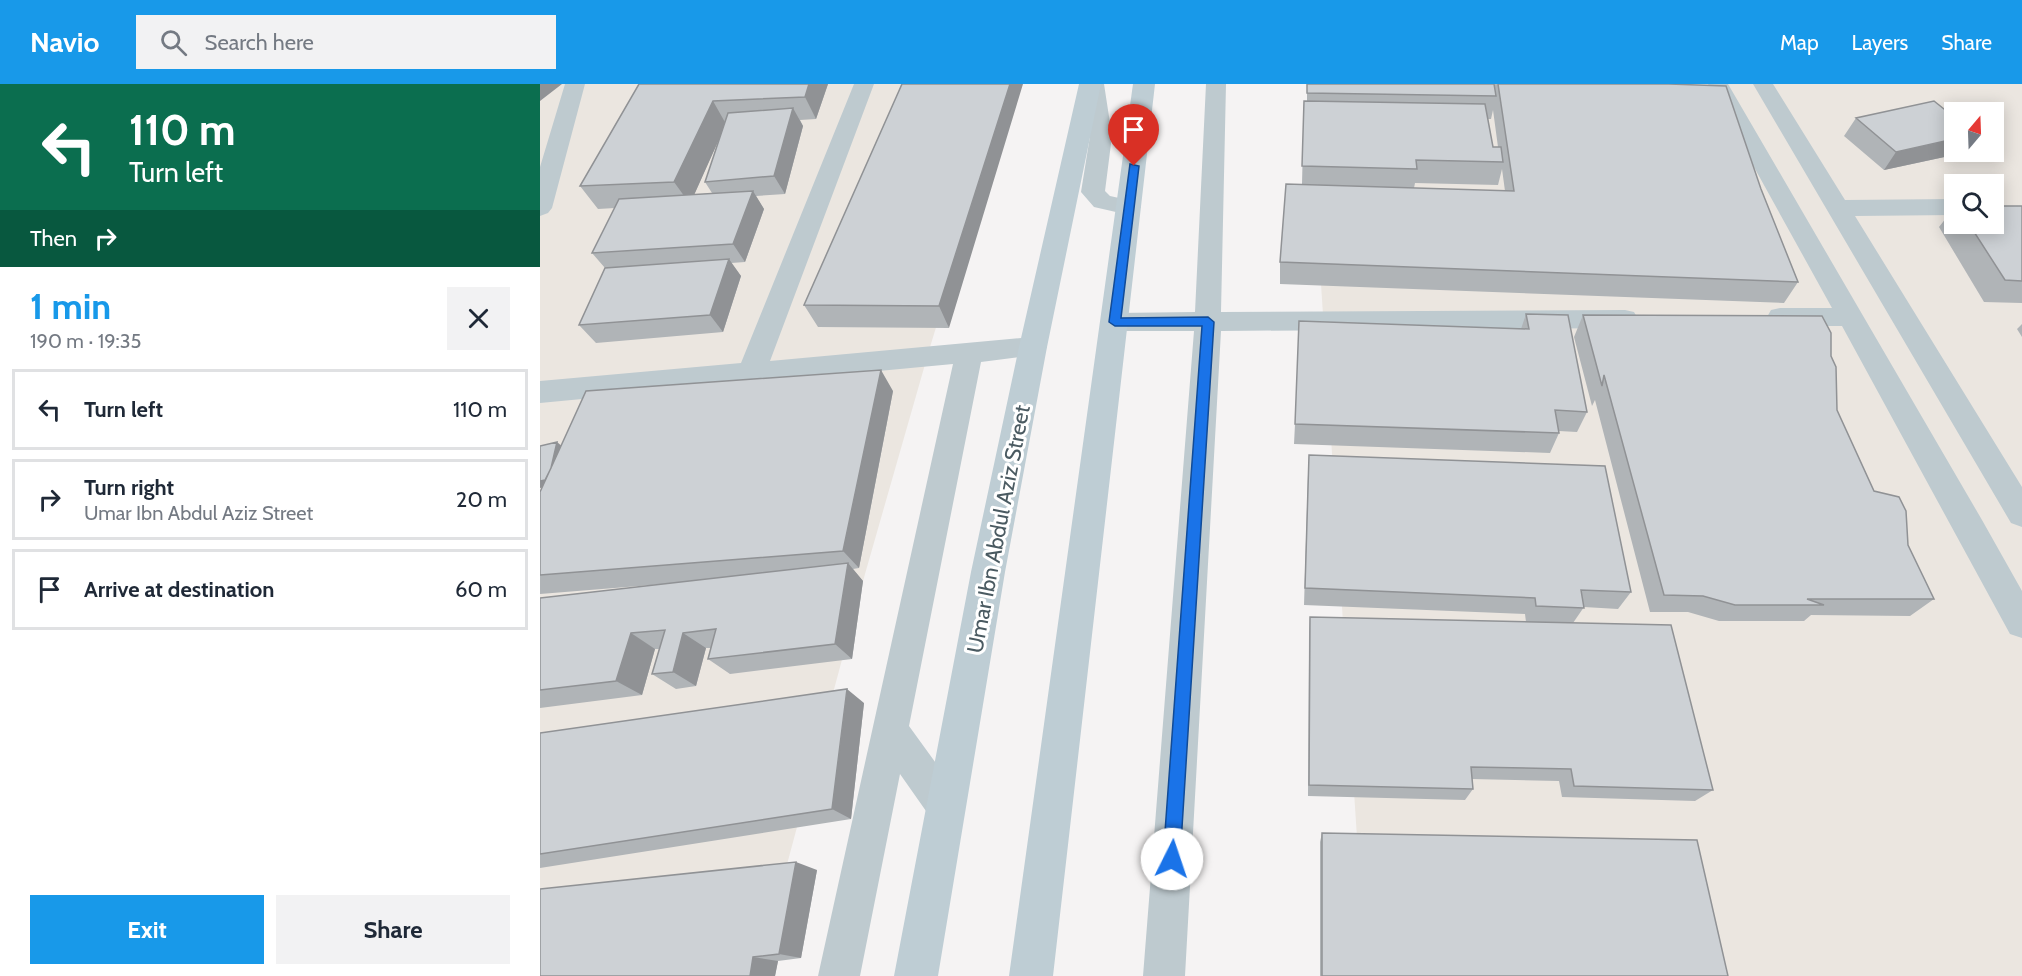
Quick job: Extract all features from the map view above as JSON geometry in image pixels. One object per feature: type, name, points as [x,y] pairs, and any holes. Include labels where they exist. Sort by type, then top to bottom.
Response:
[{"type":"main road","name":"Umar Ibn Abdul Aziz Street","points":[[916,976],[988,572],[1033,346],[1092,84]]},
{"type":"main road","points":[[1031,976],[1144,84]]},
{"type":"street","points":[[540,208],[575,84]]},
{"type":"street","points":[[751,373],[864,84]]},
{"type":"street","points":[[1092,84],[1101,136],[1093,192],[1102,202],[1129,207]]},
{"type":"street","points":[[1164,976],[1208,322],[1216,84]]},
{"type":"street","points":[[1718,84],[2022,623]]},
{"type":"street","points":[[1763,84],[2022,514]]},
{"type":"street","points":[[1837,208],[1944,207]]},
{"type":"street","points":[[1756,318],[1851,317]]},
{"type":"street","points":[[1115,322],[1648,318]]},
{"type":"street","points":[[540,392],[1033,346]]},
{"type":"street","points":[[839,976],[969,353]]},
{"type":"street","points":[[891,731],[946,808]]},
{"type":"shaded area","points":[[540,84],[1011,84],[930,347],[865,574],[757,976],[540,976]]},
{"type":"shaded area","points":[[1308,84],[2022,84],[2022,976],[1366,976]]},
{"type":"building","points":[[639,84],[809,84],[805,97],[713,101],[674,182],[580,186]]},
{"type":"building","points":[[902,84],[1010,84],[939,306],[804,305]]},
{"type":"building","points":[[1307,84],[1494,84],[1496,96],[1307,93]]},
{"type":"building","points":[[1498,84],[1726,86],[1761,189],[1798,282],[1280,262],[1286,184],[1514,191]]},
{"type":"building","points":[[1304,101],[1485,104],[1493,147],[1501,147],[1503,162],[1416,160],[1417,169],[1302,166]]},
{"type":"building","points":[[1934,101],[1944,109],[1944,141],[1896,152],[1856,118]]},
{"type":"building","points":[[793,108],[774,176],[705,182],[728,113]]},
{"type":"building","points":[[753,191],[733,244],[592,253],[619,199]]},
{"type":"building","points":[[2004,206],[2022,206],[2022,281],[2005,280],[1975,234],[2004,234]]},
{"type":"building","points":[[729,259],[710,315],[579,325],[605,268]]},
{"type":"building","points":[[1526,314],[1568,315],[1587,412],[1555,410],[1559,433],[1295,424],[1299,321],[1529,329]]},
{"type":"building","points":[[1583,315],[1822,316],[1831,333],[1831,356],[1836,367],[1837,410],[1874,491],[1899,497],[1906,511],[1908,545],[1934,599],[1807,599],[1824,605],[1735,605],[1703,596],[1664,595],[1604,375],[1602,386]]},
{"type":"building","points":[[881,370],[843,551],[540,575],[540,492],[586,391]]},
{"type":"building","points":[[557,442],[551,468],[545,480],[540,481],[540,446]]},
{"type":"building","points":[[1309,455],[1605,466],[1631,592],[1581,590],[1584,608],[1536,606],[1535,598],[1305,588]]},
{"type":"building","points":[[848,563],[835,644],[708,659],[716,629],[683,633],[673,672],[652,674],[665,630],[631,633],[616,681],[540,690],[540,598]]},
{"type":"building","points":[[1310,617],[1671,625],[1713,790],[1574,786],[1571,769],[1471,767],[1473,789],[1309,785]]},
{"type":"building","points":[[847,689],[832,809],[540,854],[540,733]]},
{"type":"building","points":[[1322,833],[1697,840],[1728,976],[1322,976]]},
{"type":"building","points":[[796,862],[779,954],[753,957],[750,976],[540,976],[540,889]]},
{"type":"route","points":[[1134,166],[1115,322],[1208,322],[1172,859]]}]
